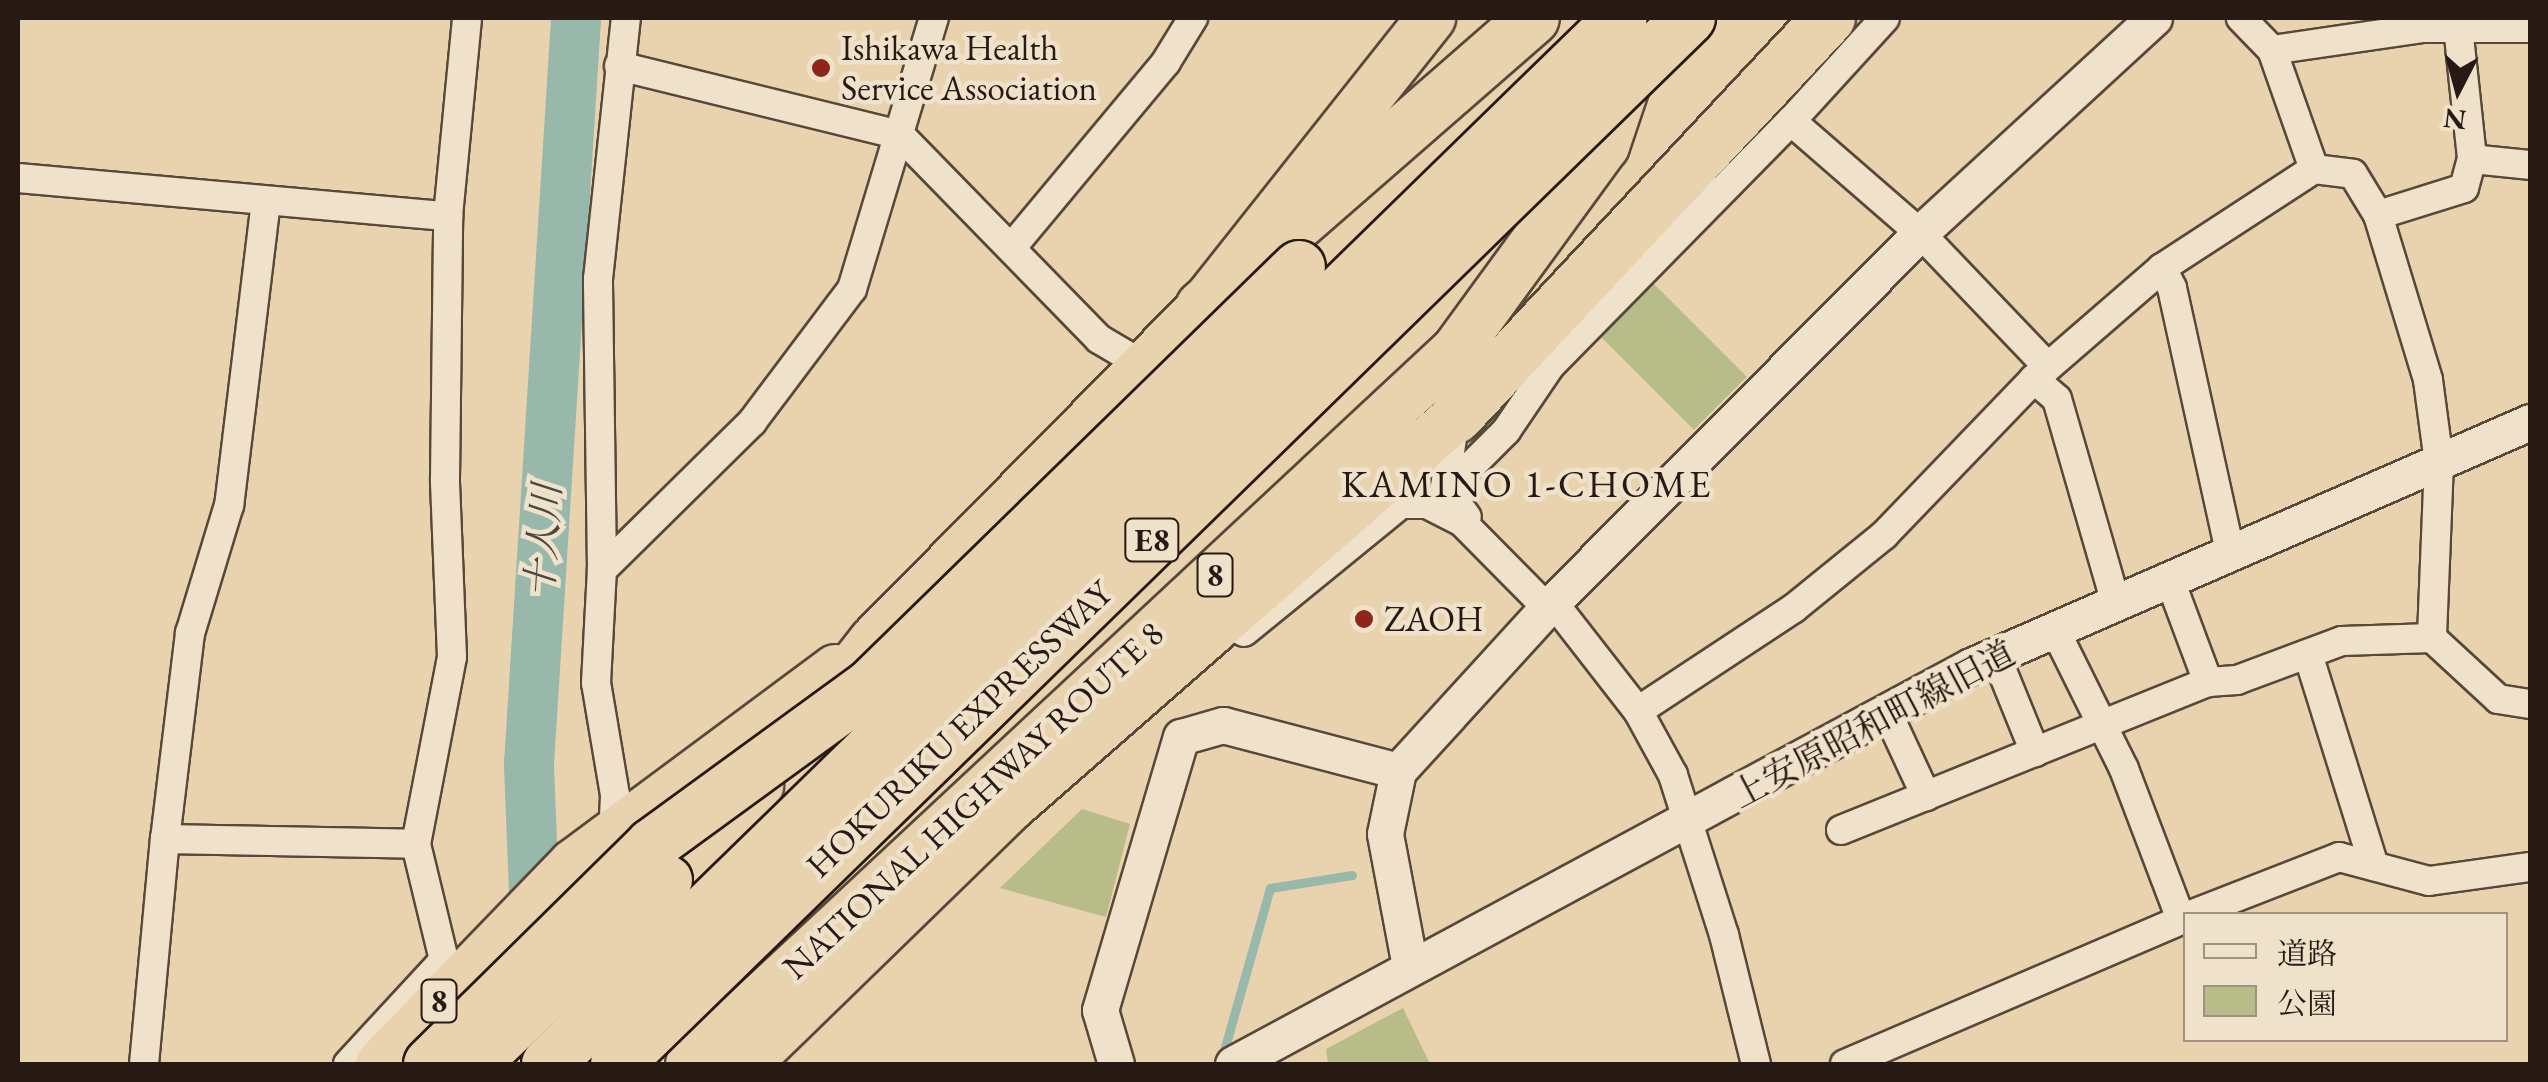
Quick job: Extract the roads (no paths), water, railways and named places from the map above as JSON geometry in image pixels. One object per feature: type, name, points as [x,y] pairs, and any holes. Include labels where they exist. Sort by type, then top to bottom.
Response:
[{"type":"highway","name":"8","points":[[476,1064],[754,792],[874,641],[1202,307],[1430,18]]},
{"type":"highway","points":[[1202,307],[1535,18]]},
{"type":"highway","points":[[430,1064],[652,846],[870,687],[1299,267],[1535,18]]},
{"type":"highway","name":"HOKURIKU EXPRESSWAY","points":[[548,1064],[1621,18]]},
{"type":"highway","name":"NATIONAL HIGHWAY ROUTE 8","points":[[690,1064],[1456,350],[1605,146],[1648,18]]},
{"type":"highway","name":"HOKURIKU EXPRESSWAY","points":[[616,1064],[1690,18]]},
{"type":"highway","points":[[750,1060],[1009,808],[1076,754],[1216,624],[1456,417],[1829,18]]},
{"type":"highway","points":[[1216,624],[1427,394],[1456,350]]},
{"type":"highway","name":"8","points":[[380,1064],[452,969],[498,938],[572,864],[874,641]]},
{"type":"street","points":[[348,1064],[452,969],[416,844],[452,657],[445,479],[448,216],[467,18]]},
{"type":"street","points":[[600,1064],[615,795],[596,683],[602,570],[598,279],[626,18]]},
{"type":"street","points":[[602,570],[752,422],[852,289],[934,18]]},
{"type":"street","points":[[1012,247],[1166,62],[1192,18]]},
{"type":"street","points":[[1466,472],[1506,430],[1550,366],[1885,18]]},
{"type":"street","points":[[1410,966],[1384,834],[1398,772],[1552,603],[1920,233],[2154,18]]},
{"type":"street","points":[[2242,18],[2272,50],[2314,169]]},
{"type":"street","points":[[2272,50],[2489,22],[2530,28]]},
{"type":"street","points":[[2378,215],[2464,188],[2472,159],[2458,27]]},
{"type":"street","points":[[619,66],[900,135],[1099,340],[1143,366]]},
{"type":"street","points":[[1790,121],[1920,233],[2041,373],[2057,400],[2117,607]]},
{"type":"street","points":[[2472,159],[2530,164]]},
{"type":"street","points":[[1638,711],[1794,608],[1884,535],[2041,373],[2162,268],[2314,169],[2352,174],[2378,215],[2428,380],[2439,462],[2432,638]]},
{"type":"street","points":[[18,178],[448,216]]},
{"type":"street","points":[[144,1064],[190,633],[229,505],[266,201]]},
{"type":"street","points":[[2162,268],[2172,288],[2231,556]]},
{"type":"street","points":[[1456,417],[1444,467],[1454,503],[1552,603],[1638,711],[1690,820],[1756,1064]]},
{"type":"street","name":"上安原昭和町線旧道","points":[[1233,1064],[1996,656],[2117,607],[2530,422]]},
{"type":"street","points":[[1076,754],[1202,667],[1401,504],[1427,504],[1462,522],[1552,603]]},
{"type":"street","points":[[2170,583],[2208,682]]},
{"type":"street","points":[[2056,632],[2098,726],[2124,769],[2184,912]]},
{"type":"street","points":[[1841,830],[2208,682],[2237,680],[2342,641],[2432,638],[2498,699],[2530,704]]},
{"type":"street","points":[[2308,654],[2374,866]]},
{"type":"street","points":[[1996,656],[2034,752]]},
{"type":"street","points":[[1887,712],[1926,796]]},
{"type":"street","points":[[1116,1064],[1100,1010],[1181,737],[1223,725],[1398,772]]},
{"type":"street","points":[[165,839],[416,844]]},
{"type":"street","points":[[2199,912],[2339,856],[2429,881],[2530,867]]},
{"type":"street","points":[[1845,1064],[2183,918]]},
{"type":"waterway","name":"十人川","points":[[536,941],[529,764],[576,18]]},
{"type":"waterway","points":[[1473,444],[1508,406]]},
{"type":"waterway","points":[[1225,1047],[1270,888],[1352,875]]},
{"type":"place","name":"Ishikawa Health Service Association","points":[[821,68]]},
{"type":"place","name":"ZAOH","points":[[1364,619]]},
{"type":"district","name":"KAMINO 1-CHOME","points":[[1527,484]]}]
